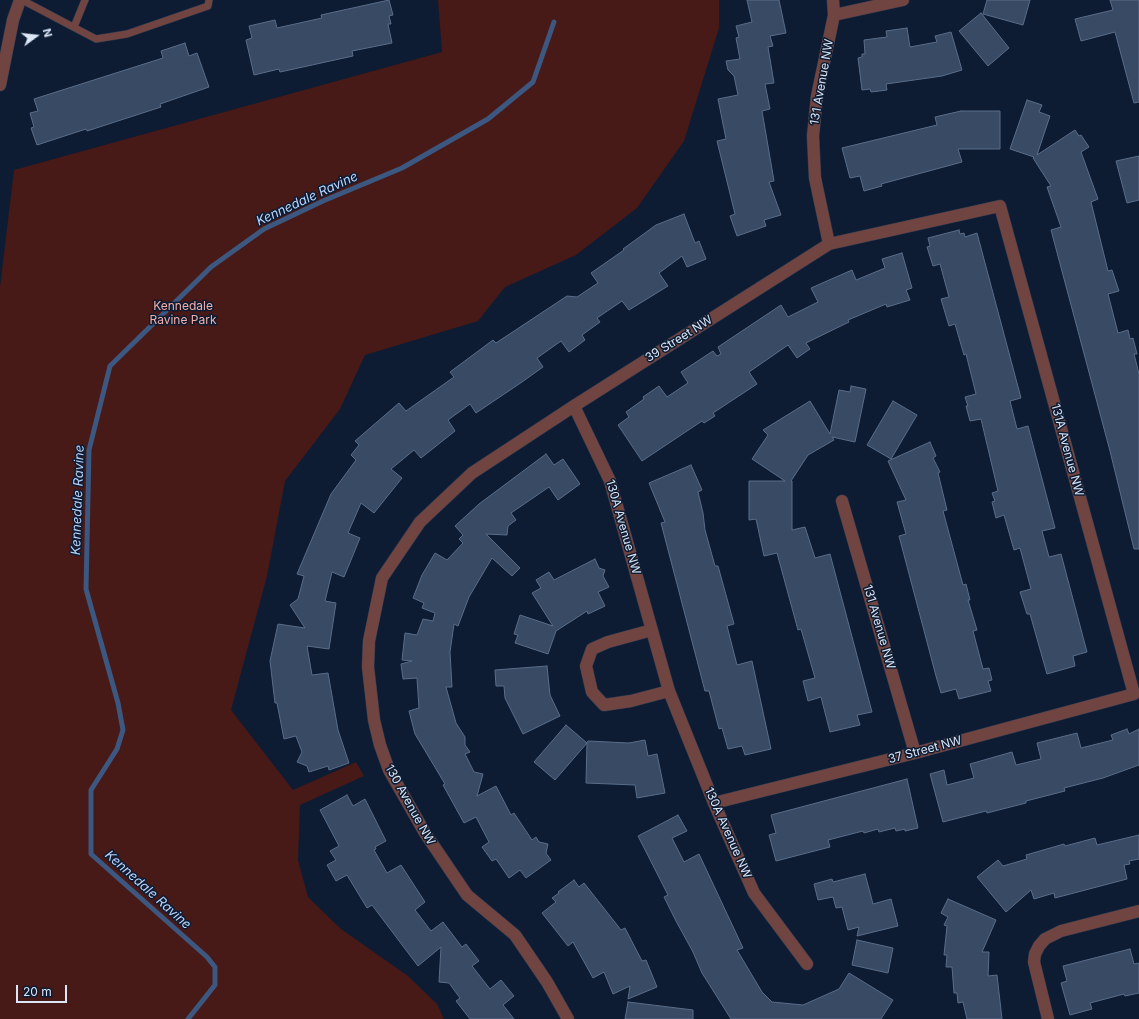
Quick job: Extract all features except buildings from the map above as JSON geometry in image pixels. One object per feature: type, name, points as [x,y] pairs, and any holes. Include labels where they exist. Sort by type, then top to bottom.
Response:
[{"type":"street","points":[[0,85],[13,20],[21,0]]},
{"type":"street","name":"131 Avenue NW","points":[[829,244],[815,178],[813,136],[817,96],[834,15],[833,0]]},
{"type":"street","points":[[834,15],[903,0]]},
{"type":"street","name":"39 Street NW","points":[[400,551],[420,522],[472,473],[574,406],[829,244],[1000,206]]},
{"type":"street","name":"131A Avenue NW","points":[[1000,206],[1134,694]]},
{"type":"street","name":"130A Avenue NW","points":[[574,406],[610,481],[669,691],[714,803],[754,893],[807,964]]},
{"type":"street","name":"131 Avenue NW","points":[[842,501],[915,753]]},
{"type":"street","name":"130 Avenue NW","points":[[400,551],[382,578],[369,641],[370,694],[380,745],[389,770],[400,792],[445,865],[467,896],[515,935],[547,982],[568,1019]]},
{"type":"street","points":[[652,630],[608,642],[592,649],[586,666],[592,692],[604,705],[631,701],[669,691]]},
{"type":"street","name":"37 Street NW","points":[[714,803],[915,753],[1134,694]]},
{"type":"street","points":[[1048,1019],[1034,962],[1035,954],[1039,946],[1045,939],[1061,931],[1139,910]]},
{"type":"lane","points":[[21,0],[96,39],[127,34],[208,6],[209,0]]},
{"type":"lane","points":[[74,27],[85,0]]},
{"type":"green space","name":"Kennedale Ravine Park","points":[[438,0],[719,0],[719,28],[684,141],[637,208],[576,255],[505,287],[478,321],[365,355],[340,409],[285,481],[267,576],[231,710],[293,790],[356,762],[364,776],[300,805],[298,860],[308,897],[341,929],[408,976],[437,1004],[444,1019],[0,1019],[0,287],[14,170],[442,52]]},
{"type":"waterway","name":"Kennedale Ravine","points":[[188,1019],[215,985],[215,967],[207,957],[91,854],[91,790],[117,749],[123,730],[118,703],[86,589],[89,450],[110,366],[211,267],[264,229],[323,201],[402,168],[488,119],[533,82],[554,22]]}]
